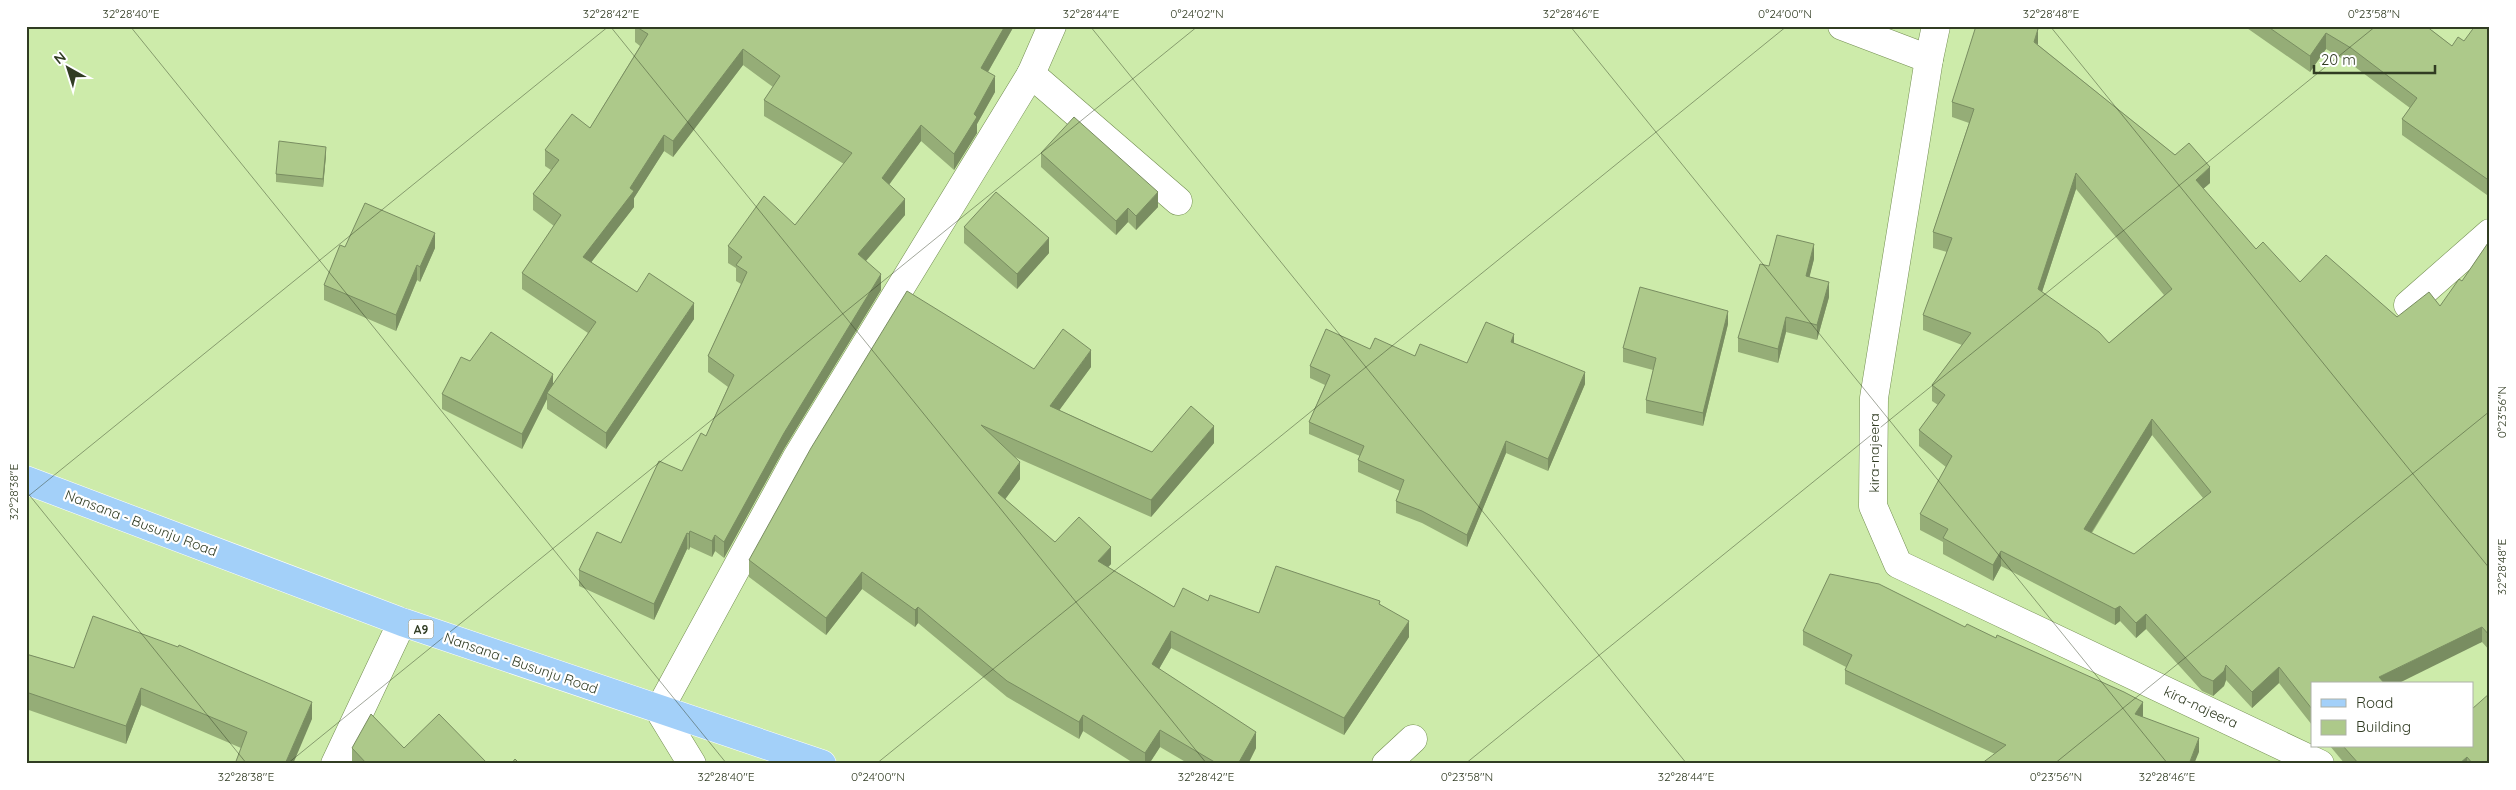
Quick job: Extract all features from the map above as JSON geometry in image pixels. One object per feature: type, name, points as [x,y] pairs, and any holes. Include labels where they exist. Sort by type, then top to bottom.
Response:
[{"type":"main road","name":"Nansana - Busunju Road","points":[[26,480],[402,622],[822,764]]},
{"type":"street","points":[[692,764],[659,710],[797,457],[1031,74],[1052,26]]},
{"type":"street","points":[[1842,26],[1929,59]]},
{"type":"street","name":"kira-najeera","points":[[1936,26],[1874,398],[1874,506],[1898,564],[2320,764]]},
{"type":"street","points":[[1031,74],[1178,201]]},
{"type":"street","points":[[2408,306],[2490,233]]},
{"type":"street","points":[[335,764],[402,622]]},
{"type":"street","points":[[1386,764],[1413,740]]},
{"type":"building","points":[[635,26],[1005,26],[981,68],[995,76],[974,114],[977,117],[954,154],[921,125],[882,178],[905,199],[858,254],[881,274],[784,433],[724,542],[715,535],[712,541],[690,531],[689,534],[687,533],[654,604],[579,570],[597,532],[621,543],[659,461],[682,471],[701,433],[706,436],[734,375],[708,356],[747,272],[736,265],[742,257],[728,246],[764,196],[795,225],[852,153],[764,100],[780,76],[743,49],[673,141],[664,135],[630,188],[634,191],[583,257],[637,292],[649,273],[694,303],[606,433],[547,393],[596,322],[522,273],[561,215],[533,194],[559,160],[545,150],[572,114],[590,128],[648,34]]},
{"type":"building","points":[[1976,26],[2028,26],[2038,29],[2034,42],[2175,155],[2189,143],[2210,167],[2196,180],[2256,249],[2263,242],[2300,282],[2326,255],[2397,317],[2429,292],[2440,306],[2459,279],[2462,281],[2490,240],[2490,636],[2482,627],[2379,677],[2383,682],[2311,682],[2311,708],[2279,667],[2252,692],[2226,665],[2224,671],[2213,681],[2202,676],[2146,614],[2136,623],[2120,606],[2115,609],[2001,551],[1993,565],[1943,538],[1948,529],[1920,514],[1952,456],[1919,430],[1945,395],[1932,385],[1971,333],[1923,315],[1952,238],[1933,232],[1974,109],[1952,102]],"holes":[[[2076,173],[2172,289],[2109,343],[2099,332],[2038,289]],[[2152,419],[2211,492],[2134,554],[2084,529]]]},
{"type":"building","points":[[2267,26],[2426,26],[2452,46],[2458,37],[2464,41],[2475,26],[2490,26],[2490,175],[2487,179],[2402,119],[2417,98],[2351,48],[2326,33],[2310,56]]},
{"type":"building","points":[[1074,117],[1158,192],[1136,216],[1128,208],[1116,221],[1041,153]]},
{"type":"building","points":[[279,141],[326,147],[323,179],[276,174]]},
{"type":"building","points":[[996,192],[1049,238],[1017,274],[964,227]]},
{"type":"building","points":[[365,203],[435,233],[420,267],[417,265],[396,315],[324,285],[340,245],[345,247]]},
{"type":"building","points":[[1777,235],[1814,244],[1806,276],[1829,282],[1817,325],[1786,317],[1778,349],[1738,338],[1760,264],[1769,266]]},
{"type":"building","points":[[1640,287],[1728,311],[1703,413],[1646,400],[1656,358],[1623,348]]},
{"type":"building","points":[[907,291],[1034,369],[1063,329],[1091,350],[1050,406],[1152,452],[1191,406],[1214,426],[1151,500],[981,425],[1020,462],[998,493],[1055,542],[1079,517],[1111,547],[1098,561],[1174,607],[1183,588],[1208,601],[1210,595],[1259,613],[1276,566],[1380,601],[1379,604],[1409,621],[1344,718],[1171,631],[1152,664],[1256,732],[1238,764],[1218,764],[1160,730],[1145,753],[1083,715],[1079,722],[1007,681],[918,607],[915,610],[862,572],[826,618],[749,560],[811,448]]},
{"type":"building","points":[[1486,322],[1514,334],[1511,342],[1585,372],[1548,459],[1506,441],[1467,535],[1422,511],[1396,501],[1404,480],[1358,460],[1364,446],[1309,422],[1330,375],[1310,366],[1326,329],[1370,349],[1375,338],[1415,356],[1420,344],[1467,363]]},
{"type":"building","points":[[491,332],[553,374],[522,434],[442,394],[461,357],[470,361]]},
{"type":"building","points":[[1830,574],[1879,584],[1965,627],[1967,624],[1996,638],[1997,635],[2143,702],[2135,714],[2199,738],[2189,764],[1981,764],[2006,745],[1845,670],[1852,655],[1803,631]]},
{"type":"building","points":[[93,616],[178,647],[179,645],[312,702],[285,764],[235,764],[247,732],[141,688],[126,726],[26,692],[26,654],[74,668]]},
{"type":"building","points":[[2490,693],[2490,764],[2473,764],[2467,757],[2459,764],[2359,764],[2345,748],[2474,748],[2474,707]]},
{"type":"building","points":[[371,714],[404,748],[439,714],[488,764],[367,764],[352,748]]},
{"type":"building","points":[[515,759],[520,764],[511,764]]}]
